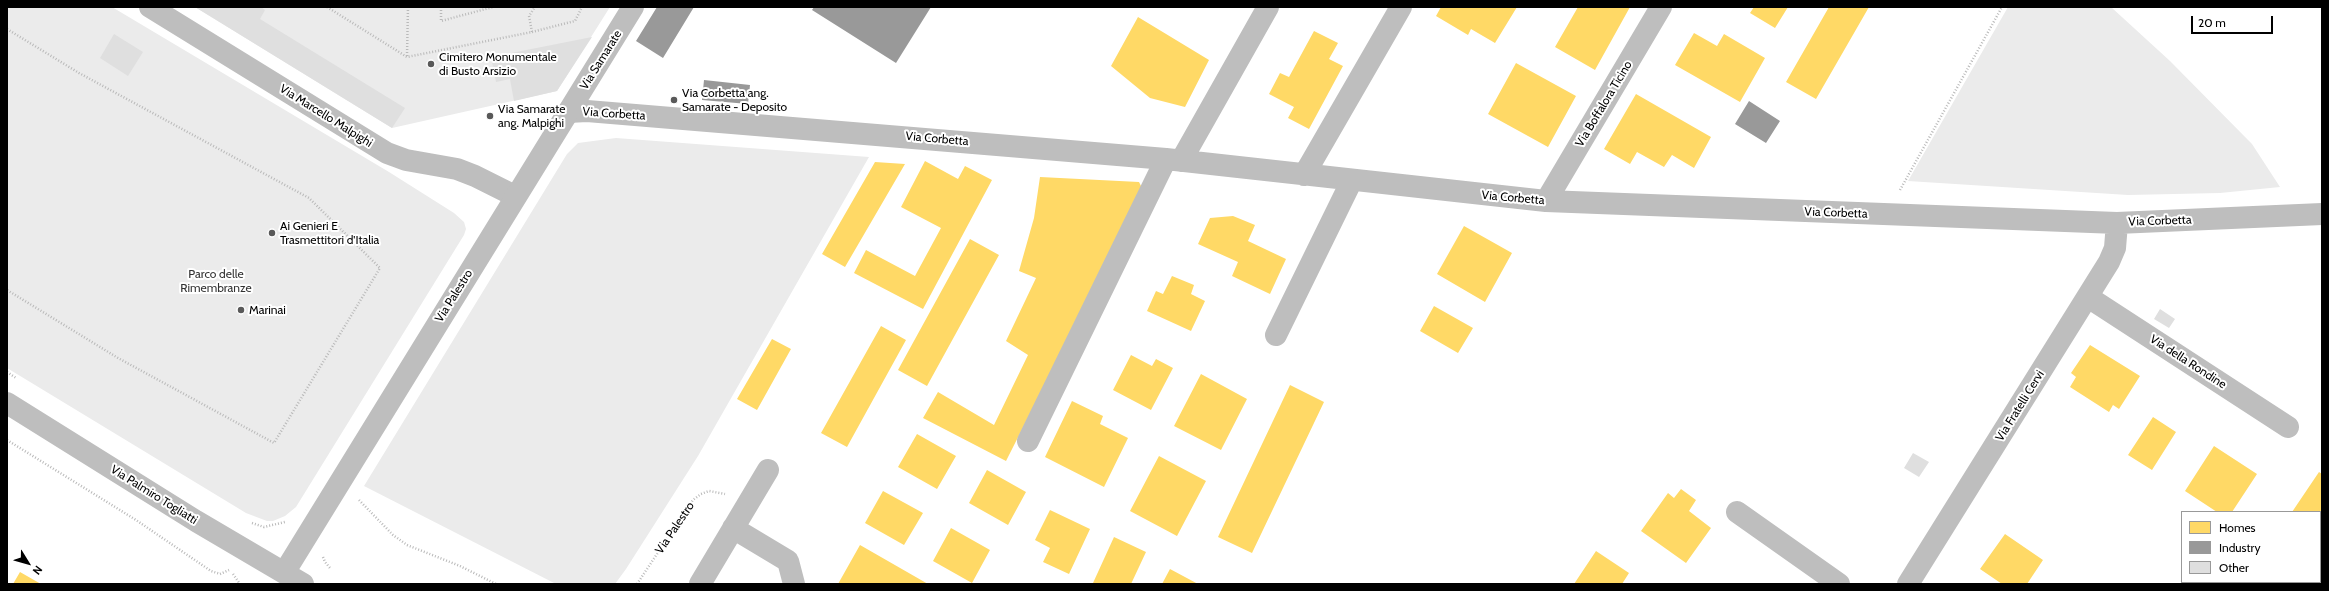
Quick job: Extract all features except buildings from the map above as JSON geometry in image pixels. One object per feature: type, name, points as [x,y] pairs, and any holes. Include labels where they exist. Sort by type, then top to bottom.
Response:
[{"type":"street","name":"Via Marcello Malpighi","points":[[150,7],[387,154],[406,160],[457,169],[476,176],[515,196]]},
{"type":"street","name":"Via Samarate","points":[[568,112],[633,7]]},
{"type":"street","points":[[1028,441],[1174,160],[1268,7]]},
{"type":"street","points":[[1304,175],[1400,7]]},
{"type":"street","name":"Via Boffalora Ticino","points":[[1546,201],[1661,7]]},
{"type":"street","name":"Via Corbetta","points":[[568,112],[587,111],[1174,160],[1546,201],[2117,223],[2322,214]]},
{"type":"street","name":"Via Palestro","points":[[281,578],[568,112]]},
{"type":"street","points":[[1276,335],[1352,180]]},
{"type":"street","name":"Via Fratelli Cervi","points":[[1908,584],[2088,297],[2113,254],[2117,223]]},
{"type":"street","name":"Via della Rondine","points":[[2088,297],[2288,427]]},
{"type":"street","name":"Via Palmiro Togliatti","points":[[7,403],[196,521],[281,578],[303,584]]},
{"type":"street","points":[[700,584],[768,470]]},
{"type":"street","points":[[1737,512],[1839,584]]},
{"type":"street","points":[[733,528],[788,561],[794,584]]},
{"type":"path","points":[[327,7],[407,57],[575,22],[582,7]]},
{"type":"path","points":[[407,57],[408,7]]},
{"type":"path","points":[[441,7],[441,21],[493,7]]},
{"type":"path","points":[[532,32],[529,16],[535,7]]},
{"type":"path","points":[[1908,176],[2002,7]]},
{"type":"path","points":[[7,29],[79,73],[309,198],[380,268],[274,443],[118,358],[7,290]]},
{"type":"path","points":[[7,372],[20,381]]},
{"type":"path","points":[[7,440],[136,520],[211,571],[220,574],[230,570]]},
{"type":"path","points":[[340,480],[393,535],[407,545],[460,566],[496,584]]},
{"type":"path","name":"Via Palestro","points":[[637,584],[685,511],[701,494],[717,491],[747,504]]},
{"type":"path","points":[[248,521],[264,527],[277,525],[289,520]]},
{"type":"green space","name":"Parco delle Rimembranze","points":[[7,7],[112,7],[389,172],[454,213],[464,222],[466,229],[464,235],[296,507],[285,516],[273,521],[267,521],[246,513],[7,368]]},
{"type":"green space","name":"Cimitero Monumentale di Busto Arsizio","points":[[195,7],[610,7],[557,91],[392,128]]},
{"type":"green space","points":[[2008,7],[2111,7],[2170,61],[2252,144],[2280,187],[2220,193],[2128,195],[1908,181]]},
{"type":"green space","points":[[616,138],[869,157],[698,456],[626,569],[615,584],[556,584],[364,486],[567,154],[578,143]]},
{"type":"place","name":"Cimitero Monumentale di Busto Arsizio","points":[[431,64]]},
{"type":"place","name":"Via Corbetta ang. Samarate - Deposito","points":[[674,100]]},
{"type":"place","name":"Via Samarate ang. Malpighi","points":[[490,116]]},
{"type":"place","name":"Ai Genieri E Trasmettitori d'Italia","points":[[272,233]]},
{"type":"place","name":"Marinai","points":[[241,310]]}]
